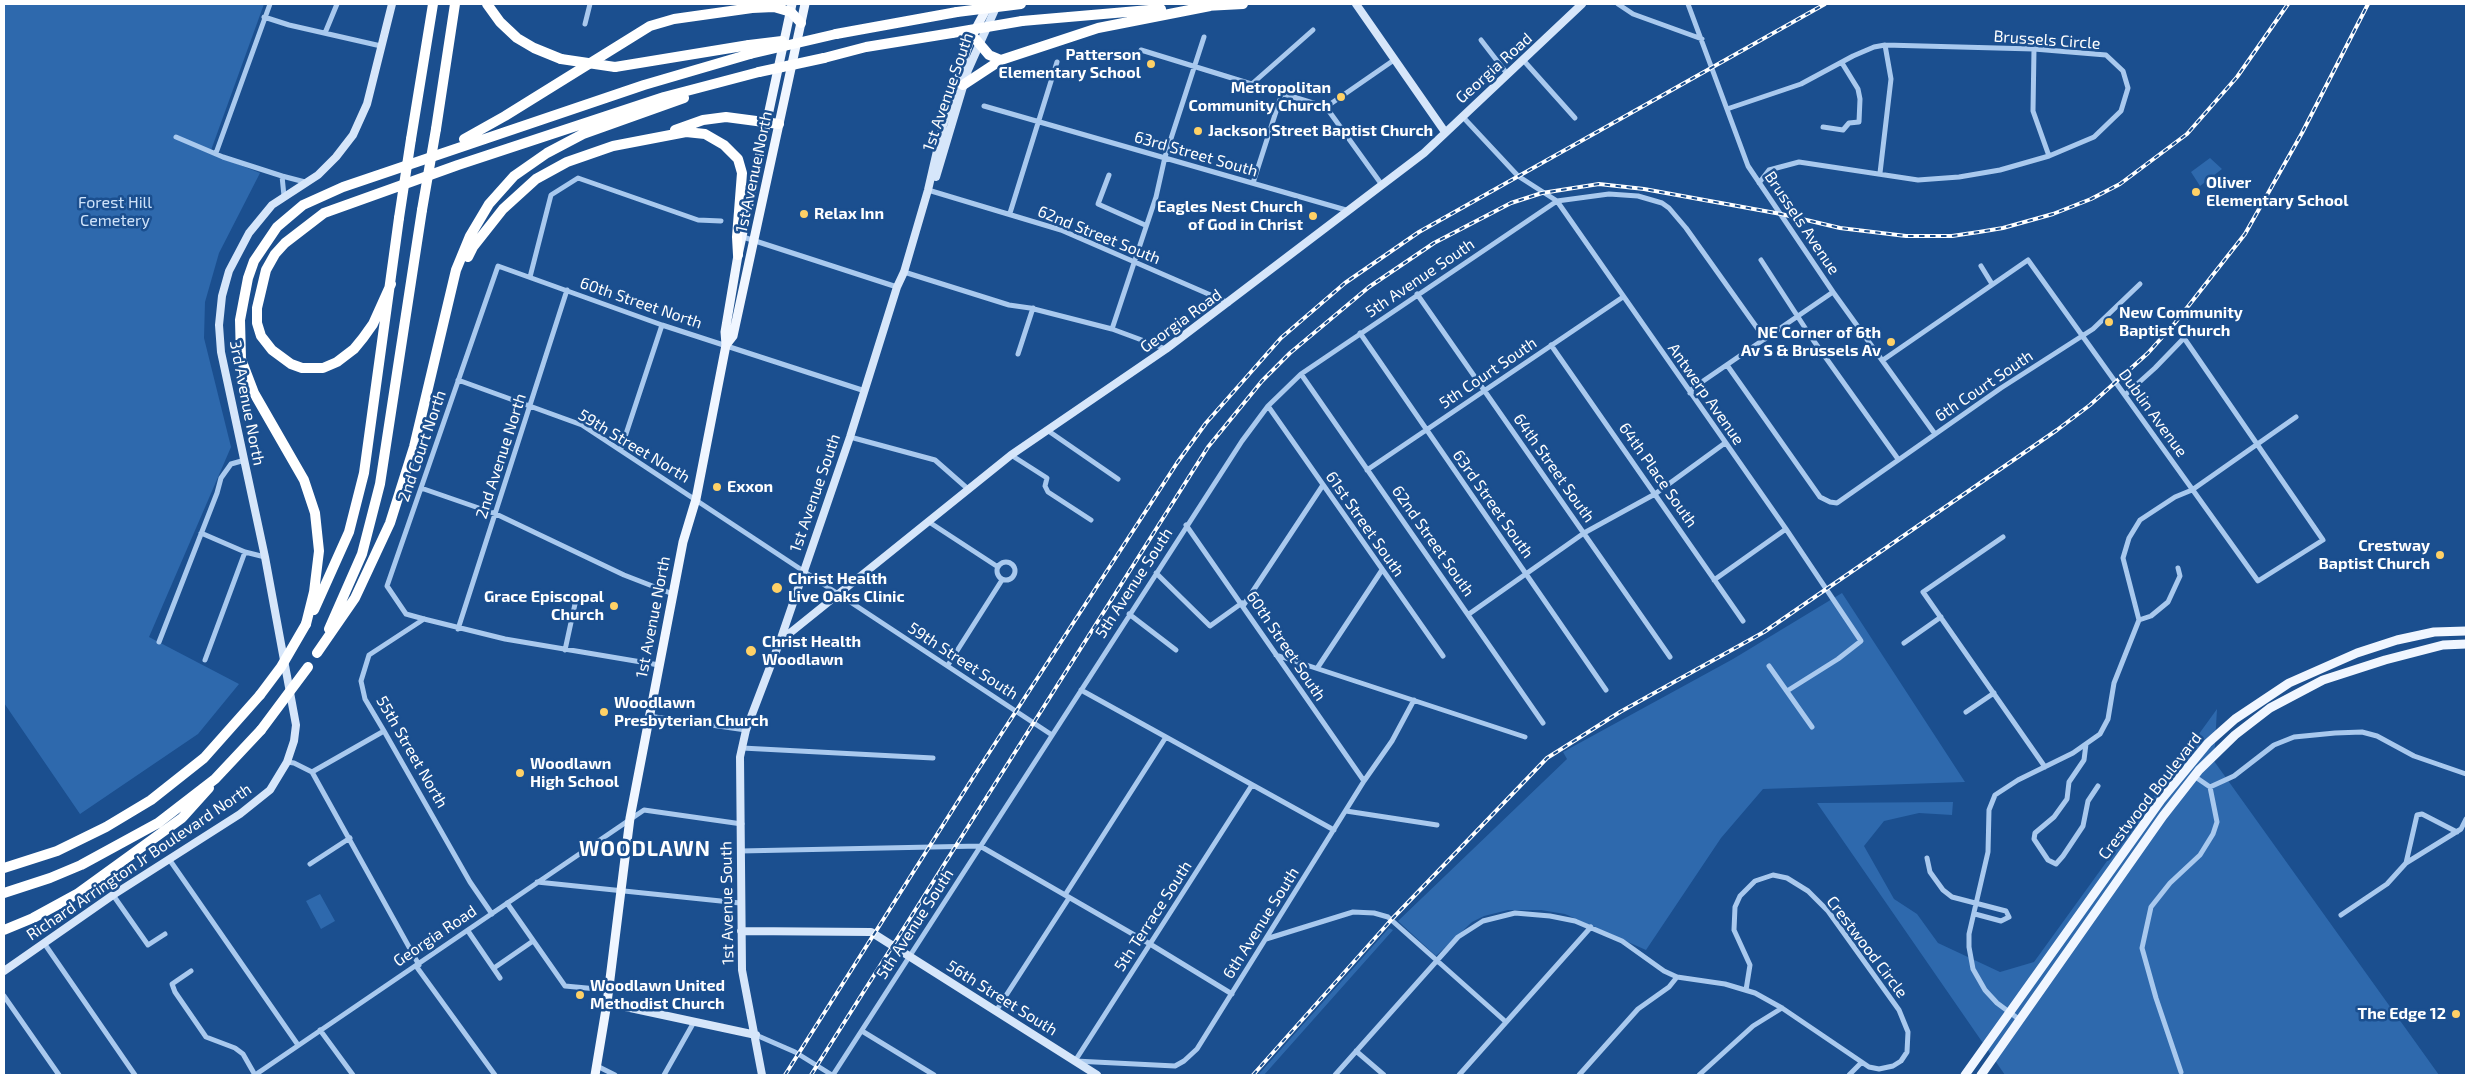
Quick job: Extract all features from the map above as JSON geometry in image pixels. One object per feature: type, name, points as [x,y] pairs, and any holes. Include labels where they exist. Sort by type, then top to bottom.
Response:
[{"type":"highway","points":[[4,868],[57,851],[106,827],[151,800],[204,758],[260,695],[281,667],[329,581],[349,532],[364,473],[399,218],[433,4]]},
{"type":"highway","points":[[317,654],[362,554],[373,516],[385,454],[455,4]]},
{"type":"highway","points":[[487,4],[500,22],[517,38],[534,48],[561,59],[615,66],[749,50],[957,12],[1021,4]]},
{"type":"highway","points":[[4,930],[64,902],[188,813],[198,803],[215,779],[261,730],[308,667],[355,598],[390,523],[414,447],[456,270],[470,236],[489,204],[514,176],[547,153],[583,134],[758,72],[847,53],[866,47],[1022,21],[1243,4]]},
{"type":"highway","points":[[438,152],[505,116],[650,26],[674,19],[756,6],[791,8],[801,23]]},
{"type":"highway","points":[[963,85],[1001,60],[1098,28],[1210,6]]},
{"type":"highway","points":[[975,40],[989,55],[1001,60]]},
{"type":"highway","points":[[306,624],[314,592],[319,551],[315,513],[304,480],[254,393],[241,360],[240,320],[248,278],[254,261],[272,233],[303,205],[343,186],[438,152],[749,50]]},
{"type":"highway","points":[[391,284],[373,324],[363,338],[354,349],[337,362],[323,368],[302,368],[291,364],[272,350],[261,336],[257,323],[257,308],[266,270],[275,254],[285,243],[324,213],[458,165],[664,97],[733,80]]},
{"type":"highway","points":[[661,137],[702,120],[726,117],[779,124]]},
{"type":"highway","points":[[450,296],[472,247],[503,208],[536,179],[566,162],[613,146],[686,132],[705,134],[724,145],[738,159],[742,173],[737,237],[738,255]]},
{"type":"highway","points":[[4,893],[50,878],[111,851],[158,823],[215,779]]},
{"type":"main road","name":"1st Avenue North","points":[[726,345],[733,336],[805,4]]},
{"type":"main road","name":"1st Avenue South","points":[[975,40],[989,4]]},
{"type":"main road","name":"1st Avenue North","points":[[594,1075],[607,1003],[630,818],[648,716],[683,542],[696,499],[726,345],[725,332],[738,255],[791,8]]},
{"type":"main road","name":"Crestwood Boulevard","points":[[1965,1075],[2161,800],[2208,743],[2235,719],[2289,683],[2357,653],[2396,640],[2434,632],[2466,630]]},
{"type":"main road","name":"Crestwood Boulevard","points":[[1981,1075],[2157,824],[2194,776],[2235,735],[2263,714],[2323,680],[2385,660],[2443,646],[2466,644]]},
{"type":"main road","points":[[2186,770],[2194,776]]},
{"type":"street","points":[[216,153],[270,4]]},
{"type":"street","points":[[325,33],[337,4]]},
{"type":"street","name":"3rd Avenue North","points":[[294,741],[296,725],[265,556],[221,352],[219,325],[222,296],[229,271],[244,240],[272,205],[318,175],[336,157],[353,135],[367,104],[392,4]]},
{"type":"street","points":[[586,24],[590,4]]},
{"type":"street","name":"1st Avenue South","points":[[762,1075],[756,1035],[744,984],[740,903],[742,824],[740,757],[746,730],[804,572],[850,437],[897,288],[904,272],[928,190],[943,124],[975,40],[998,4]]},
{"type":"street","points":[[1356,4],[1444,132]]},
{"type":"street","name":"Georgia Road","points":[[780,641],[1011,455],[1166,349],[1229,303],[1346,210],[1424,153],[1444,132],[1524,61],[1582,4]]},
{"type":"street","points":[[1618,4],[1633,14],[1702,39]]},
{"type":"street","name":"Brussels Avenue","points":[[1688,4],[1748,166],[1833,292],[1935,434]]},
{"type":"street","points":[[264,17],[289,25],[381,46]]},
{"type":"street","points":[[1253,83],[1313,30]]},
{"type":"street","points":[[1112,329],[1156,196],[1165,157],[1196,66],[1204,36]]},
{"type":"street","name":"1st Avenue South","points":[[928,190],[935,180],[975,40]]},
{"type":"street","points":[[1481,40],[1508,75]]},
{"type":"street","points":[[1880,173],[1891,79],[1885,44]]},
{"type":"street","name":"Brussels Circle","points":[[1728,109],[1801,84],[1874,47],[1885,44],[2034,49],[2106,55],[2123,71],[2128,88],[2121,111],[2094,137],[2049,156],[2000,170],[1959,177],[1918,180],[1799,162],[1769,170],[1759,183]]},
{"type":"street","points":[[2034,49],[2034,110],[2049,156]]},
{"type":"street","points":[[1141,50],[1326,107],[1382,185]]},
{"type":"street","points":[[1326,107],[1394,60]]},
{"type":"street","points":[[1524,61],[1575,118]]},
{"type":"street","points":[[1010,213],[1057,62]]},
{"type":"street","points":[[1823,126],[1843,130],[1849,123],[1859,122],[1860,99],[1858,89],[1842,63]]},
{"type":"street","points":[[1253,183],[1282,93]]},
{"type":"street","name":"63rd Street South","points":[[984,106],[1346,210]]},
{"type":"street","name":"Antwerp Avenue","points":[[1462,116],[1518,176],[1557,201],[1861,641],[1838,659],[1787,691]]},
{"type":"street","points":[[176,137],[216,153],[305,182]]},
{"type":"street","points":[[1109,175],[1098,204],[1145,225]]},
{"type":"street","points":[[282,176],[284,196]]},
{"type":"street","points":[[530,277],[551,196],[578,178],[586,179],[692,218],[721,220]]},
{"type":"street","name":"62nd Street South","points":[[928,190],[1010,213],[1061,230],[1229,303]]},
{"type":"street","points":[[1557,201],[1609,194],[1638,196],[1662,203],[1686,228],[1765,339]]},
{"type":"street","name":"5th Avenue South","points":[[833,1075],[1186,525],[1268,406],[1301,374],[1557,201]]},
{"type":"street","points":[[743,237],[897,288]]},
{"type":"street","points":[[1761,260],[1799,315],[1811,336],[1898,459]]},
{"type":"street","name":"Dublin Avenue","points":[[1992,284],[2028,260],[2258,581],[2323,540],[2257,444]]},
{"type":"street","name":"60th Street North","points":[[498,266],[662,325],[865,391]]},
{"type":"street","name":"2nd Court North","points":[[424,619],[406,614],[387,586],[498,266]]},
{"type":"street","points":[[1883,360],[1992,284],[1981,266]]},
{"type":"street","points":[[904,272],[1009,305],[1033,308],[1112,329],[1166,349]]},
{"type":"street","name":"6th Court South","points":[[1727,365],[1820,497],[1837,503],[1882,473],[1898,459],[2083,336],[2140,284]]},
{"type":"street","name":"2nd Avenue North","points":[[458,629],[566,290]]},
{"type":"street","points":[[1690,393],[1693,388],[1833,292]]},
{"type":"street","name":"64th Street South","points":[[1417,294],[1670,657]]},
{"type":"street","name":"5th Court South","points":[[1367,470],[1623,297]]},
{"type":"street","points":[[1018,354],[1033,308]]},
{"type":"street","points":[[621,449],[662,325]]},
{"type":"street","name":"63rd Street South","points":[[1360,333],[1606,690]]},
{"type":"street","points":[[2125,395],[2184,338],[2257,444]]},
{"type":"street","name":"64th Place South","points":[[1550,345],[1743,621]]},
{"type":"street","name":"62nd Street South","points":[[1301,374],[1544,723]]},
{"type":"street","name":"59th Street North","points":[[458,380],[582,425],[760,542]]},
{"type":"street","name":"61st Street South","points":[[1268,406],[1443,656]]},
{"type":"street","points":[[2020,1020],[1985,990],[1973,969],[1969,934],[1978,902],[1988,852],[1989,810],[1995,796],[2086,744],[2100,734],[2108,719],[2114,682],[2139,620],[2123,558],[2129,538],[2140,520],[2175,497],[2192,490],[2296,417]]},
{"type":"street","points":[[1047,430],[1118,479]]},
{"type":"street","points":[[850,437],[935,460],[968,489]]},
{"type":"street","points":[[1469,614],[1584,532],[1655,494],[1725,443]]},
{"type":"street","points":[[1011,455],[1047,478],[1045,486],[1048,492],[1091,520]]},
{"type":"street","points":[[159,642],[226,469],[231,464],[245,460]]},
{"type":"street","points":[[1156,573],[1210,626],[1242,605],[1323,485]]},
{"type":"street","points":[[421,488],[496,514],[624,575],[673,594]]},
{"type":"street","points":[[930,522],[998,567]]},
{"type":"street","name":"60th Street South","points":[[1186,525],[1364,782]]},
{"type":"street","points":[[1714,580],[1786,530]]},
{"type":"street","points":[[201,533],[246,552],[265,556]]},
{"type":"street","points":[[2003,537],[1924,592],[2044,767]]},
{"type":"street","name":"59th Street South","points":[[760,542],[1052,734]]},
{"type":"street","points":[[205,660],[246,552]]},
{"type":"street","points":[[1009,562],[1016,568],[1016,575],[1012,580],[1002,580],[998,576],[998,567],[1003,563],[1009,562]]},
{"type":"street","points":[[2139,620],[2151,616],[2168,602],[2180,576],[2178,568]]},
{"type":"street","points":[[1318,667],[1382,570]]},
{"type":"street","points":[[948,666],[1002,580]]},
{"type":"street","points":[[565,650],[575,604]]},
{"type":"street","points":[[1130,614],[1176,650]]},
{"type":"street","points":[[1904,644],[1941,617]]},
{"type":"street","points":[[424,619],[458,629],[659,666]]},
{"type":"street","name":"55th Street North","points":[[424,619],[369,656],[361,681],[366,699],[384,732],[470,882],[492,914]]},
{"type":"street","points":[[1276,654],[1525,737]]},
{"type":"street","points":[[1769,666],[1812,727]]},
{"type":"street","points":[[1081,690],[1334,830]]},
{"type":"street","points":[[1966,712],[1994,693]]},
{"type":"street","name":"6th Avenue South","points":[[1075,1061],[1175,1066],[1184,1062],[1197,1049],[1364,782],[1392,741],[1414,700]]},
{"type":"street","points":[[648,716],[746,730]]},
{"type":"street","points":[[312,772],[384,732]]},
{"type":"street","points":[[2210,787],[2234,776],[2274,745],[2294,738],[2335,733],[2362,732],[2377,736],[2414,756],[2466,774]]},
{"type":"street","points":[[996,1011],[1166,737]]},
{"type":"street","name":"Richard Arrington Jr Boulevard North","points":[[4,971],[113,895],[240,814],[270,790],[287,762],[294,741]]},
{"type":"street","points":[[2086,744],[2084,760],[2069,782],[2067,799],[2054,817],[2035,833],[2034,839],[2048,860],[2056,864],[2083,826],[2088,801],[2098,786]]},
{"type":"street","points":[[742,748],[933,758]]},
{"type":"street","points":[[287,762],[294,763],[312,772],[350,838],[417,965],[495,1075]]},
{"type":"street","points":[[2181,1072],[2156,998],[2142,948],[2146,922],[2156,900],[2170,883],[2200,855],[2213,834],[2217,822],[2210,787],[2194,776]]},
{"type":"street","name":"5th Terrace South","points":[[1075,1061],[1252,785]]},
{"type":"street","points":[[630,818],[644,810],[742,824]]},
{"type":"street","points":[[1346,811],[1437,825]]},
{"type":"street","points":[[2406,863],[2417,815],[2422,814],[2457,832]]},
{"type":"street","name":"Georgia Road","points":[[255,1075],[468,931],[630,818]]},
{"type":"street","points":[[2341,915],[2387,884],[2406,863],[2457,832],[2466,819]]},
{"type":"street","points":[[310,864],[350,838]]},
{"type":"street","points":[[740,851],[980,846],[1150,944],[1232,994]]},
{"type":"street","points":[[1927,858],[1930,872],[1943,890],[1952,897],[1978,902],[2006,911],[2009,917],[2002,921],[1975,914]]},
{"type":"street","points":[[169,859],[298,1045]]},
{"type":"street","name":"Crestwood Circle","points":[[1746,990],[1750,965],[1734,930],[1735,907],[1740,896],[1754,881],[1773,875],[1787,878],[1808,891],[1828,911],[1904,1020],[1909,1042],[1907,1052],[1901,1060],[1893,1066],[1884,1069],[1874,1068],[1861,1063]]},
{"type":"street","points":[[537,882],[740,903]]},
{"type":"street","points":[[113,895],[148,945],[165,934]]},
{"type":"street","points":[[507,903],[565,986],[608,990]]},
{"type":"street","points":[[1266,939],[1354,912],[1374,913],[1392,919],[1506,1022]]},
{"type":"street","points":[[1335,1075],[1436,960],[1468,929],[1492,918],[1516,913],[1559,917],[1591,927],[1628,944],[1664,971],[1677,978],[1746,990],[1782,1008],[1861,1063],[1849,1075]]},
{"type":"street","points":[[1459,1075],[1591,927]]},
{"type":"street","name":"56th Street South","points":[[741,931],[866,930],[1097,1075]]},
{"type":"street","points":[[468,931],[500,978]]},
{"type":"street","points":[[44,942],[135,1075]]},
{"type":"street","points":[[494,968],[533,942]]},
{"type":"street","points":[[191,971],[172,984],[175,992],[206,1037],[235,1048],[243,1054],[255,1075]]},
{"type":"street","points":[[1579,1075],[1638,1009],[1669,987],[1677,978]]},
{"type":"street","points":[[4,996],[59,1075]]},
{"type":"street","points":[[607,1003],[756,1035],[795,1052],[833,1075]]},
{"type":"street","points":[[1699,1075],[1753,1026],[1782,1008]]},
{"type":"street","points":[[664,1075],[694,1022]]},
{"type":"street","points":[[320,1030],[353,1075]]},
{"type":"street","points":[[862,1030],[934,1075]]},
{"type":"street","points":[[1356,1051],[1384,1075]]},
{"type":"street","points":[[597,1066],[615,1075]]},
{"type":"green space","name":"Forest Hill Cemetery","points":[[4,4],[264,4],[210,153],[260,173],[219,253],[205,302],[204,338],[231,447],[149,637],[239,684],[198,734],[80,814],[4,703]]},
{"type":"green space","points":[[2210,158],[2222,169],[2200,186],[2191,172]]},
{"type":"green space","points":[[1842,593],[1965,782],[1763,789],[1721,838],[1646,950],[1565,914],[1541,910],[1508,910],[1484,916],[1472,922],[1436,956],[1398,921],[1567,759],[1563,752],[1733,659]]},
{"type":"green space","points":[[2217,709],[2214,761],[2439,1075],[2005,1075],[1817,803],[1953,802],[1952,815],[1919,813],[1884,821],[1864,846],[1894,899],[1917,914],[1938,943],[2000,972],[2034,962]]},
{"type":"green space","points":[[320,894],[335,921],[321,929],[306,901]]},
{"type":"green space","points":[[1389,928],[1393,930],[1264,1075],[1258,1075]]},
{"type":"railway","points":[[785,1075],[974,776],[1177,463],[1206,423],[1281,338],[1345,283],[1419,232],[1825,4]]},
{"type":"railway","points":[[811,1075],[1208,447],[1262,381],[1290,353],[1369,287],[1434,243],[1511,203],[1542,193],[1599,184],[1644,189],[1781,214],[1840,228],[1906,236],[1952,236],[1979,232],[2003,228],[2053,214],[2091,199],[2120,184],[2187,134],[2237,77],[2288,4]]},
{"type":"railway","points":[[1253,1075],[1392,919],[1547,758],[1620,712],[1764,632],[2057,430],[2090,405],[2148,353],[2175,323],[2245,234],[2302,133],[2368,4]]},
{"type":"place","name":"Patterson Elementary School","points":[[1151,64]]},
{"type":"place","name":"Metropolitan Community Church","points":[[1341,97]]},
{"type":"place","name":"Jackson Street Baptist Church","points":[[1198,131]]},
{"type":"place","name":"Oliver Elementary School","points":[[2196,192]]},
{"type":"place","name":"Relax Inn","points":[[804,214]]},
{"type":"place","name":"Eagles Nest Church of God in Christ","points":[[1313,216]]},
{"type":"place","name":"New Community Baptist Church","points":[[2109,322]]},
{"type":"place","name":"NE Corner of 6th Av S & Brussels Av","points":[[1891,342]]},
{"type":"place","name":"Exxon","points":[[717,487]]},
{"type":"place","name":"Crestway Baptist Church","points":[[2440,555]]},
{"type":"place","name":"Christ Health Live Oaks Clinic","points":[[777,588]]},
{"type":"place","name":"Grace Episcopal Church","points":[[614,606]]},
{"type":"place","name":"Christ Health Woodlawn","points":[[751,651]]},
{"type":"place","name":"Woodlawn Presbyterian Church","points":[[604,712]]},
{"type":"place","name":"Woodlawn High School","points":[[520,773]]},
{"type":"place","name":"Woodlawn United Methodist Church","points":[[580,995]]},
{"type":"place","name":"The Edge 12","points":[[2456,1014]]},
{"type":"district","name":"WOODLAWN","points":[[645,849]]}]
